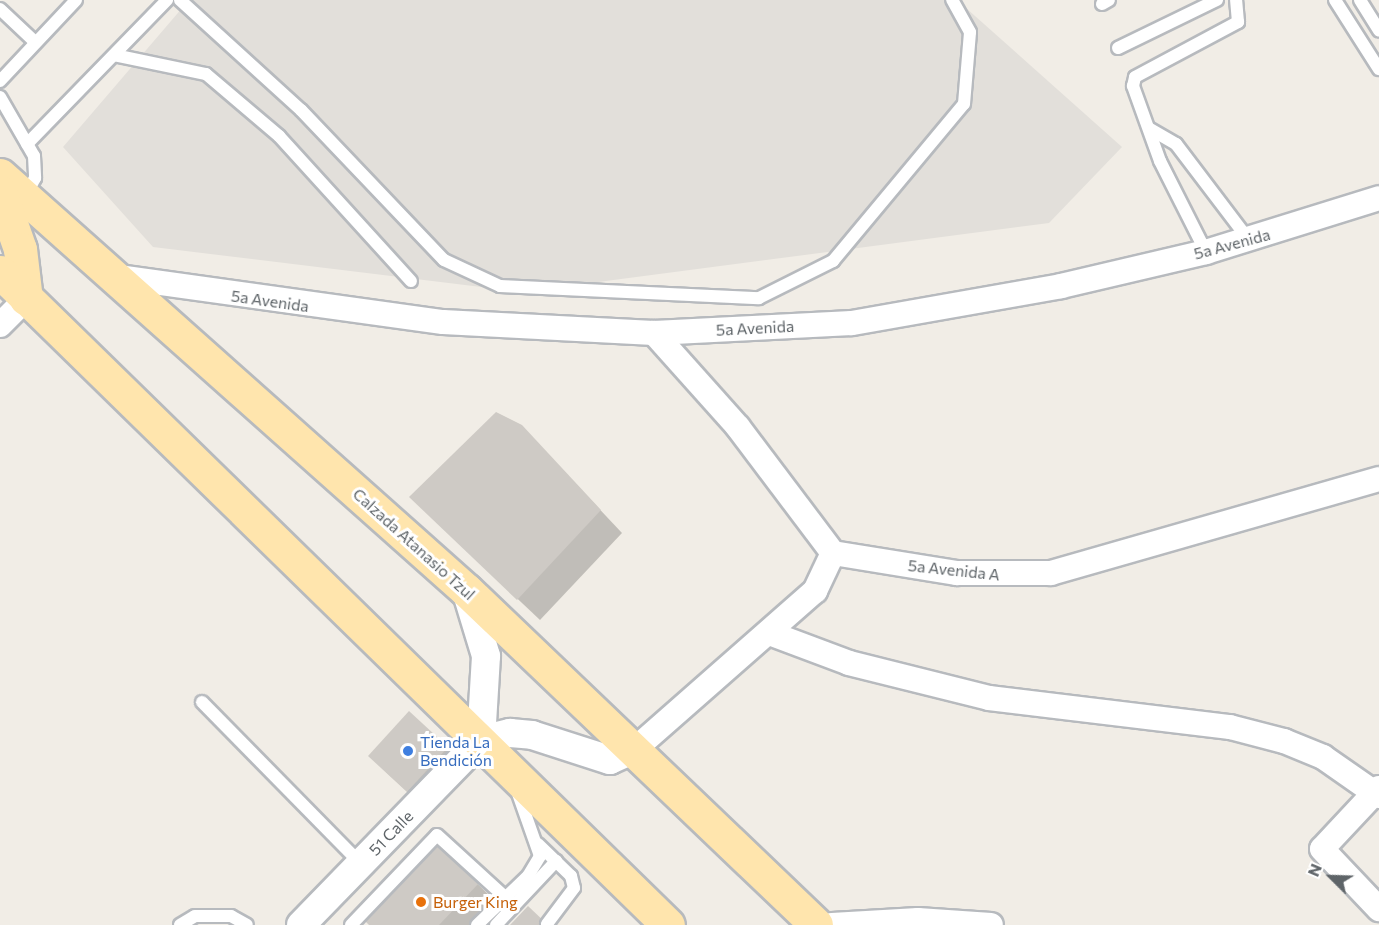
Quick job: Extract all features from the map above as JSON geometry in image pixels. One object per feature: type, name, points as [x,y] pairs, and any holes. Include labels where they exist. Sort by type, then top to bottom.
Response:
[{"type":"main road","name":"Calzada Atanasio Tzul","points":[[9,187],[118,277],[466,590],[635,749],[816,925]]},
{"type":"main road","points":[[9,187],[26,298]]},
{"type":"main road","points":[[0,272],[668,925]]},
{"type":"street","name":"5a Avenida","points":[[118,277],[431,321],[654,333],[852,323],[1061,286],[1206,252],[1379,198]]},
{"type":"street","points":[[0,325],[26,298]]},
{"type":"street","points":[[466,590],[486,656],[481,740],[510,733],[532,735],[610,760],[635,749],[772,634],[815,591],[833,553],[738,427],[654,333]]},
{"type":"street","name":"5a Avenida A","points":[[833,553],[957,573],[1051,573],[1379,479]]},
{"type":"street","points":[[772,634],[849,663],[989,698],[1230,727],[1284,741],[1323,757],[1377,792],[1322,849],[1379,909]]},
{"type":"street","name":"51 Calle","points":[[302,925],[481,740]]},
{"type":"street","points":[[832,925],[918,920],[991,925]]},
{"type":"lane","points":[[1,76],[76,0]]},
{"type":"lane","points":[[27,144],[167,0]]},
{"type":"lane","points":[[180,0],[301,110],[444,260],[500,285],[759,298],[833,261],[964,105],[970,32],[952,0]]},
{"type":"lane","points":[[1118,48],[1217,0]]},
{"type":"lane","points":[[1206,252],[1160,161],[1135,77],[1238,22],[1236,0]]},
{"type":"lane","points":[[1335,0],[1379,69]]},
{"type":"lane","points":[[1360,0],[1379,30]]},
{"type":"lane","points":[[0,9],[35,42]]},
{"type":"lane","points":[[114,55],[206,74],[279,136],[411,280]]},
{"type":"lane","points":[[0,97],[27,144],[36,168],[9,187]]},
{"type":"lane","points":[[1150,129],[1176,144],[1250,240]]},
{"type":"lane","points":[[202,702],[361,864]]},
{"type":"lane","points":[[513,772],[518,805],[538,844],[556,861],[574,888],[547,924]]},
{"type":"lane","points":[[351,925],[436,835],[505,897]]},
{"type":"lane","points":[[477,925],[535,867],[538,844]]},
{"type":"lane","points":[[496,925],[556,861]]},
{"type":"lane","points":[[180,925],[195,916],[231,916],[247,925]]},
{"type":"shaded area","points":[[189,0],[957,0],[1122,147],[1049,223],[522,292],[153,247],[63,147]]},
{"type":"building","points":[[496,412],[522,425],[601,510],[517,600],[409,497]]},
{"type":"building","name":"Tienda La Bendición","points":[[409,711],[448,747],[407,792],[368,756]]},
{"type":"building","name":"Burger King","points":[[438,843],[479,883],[439,925],[369,925],[364,920]]},
{"type":"building","points":[[528,906],[548,925],[510,925]]},
{"type":"place","name":"Tienda La Bendición","points":[[408,751]]},
{"type":"place","name":"Burger King","points":[[421,902]]}]
